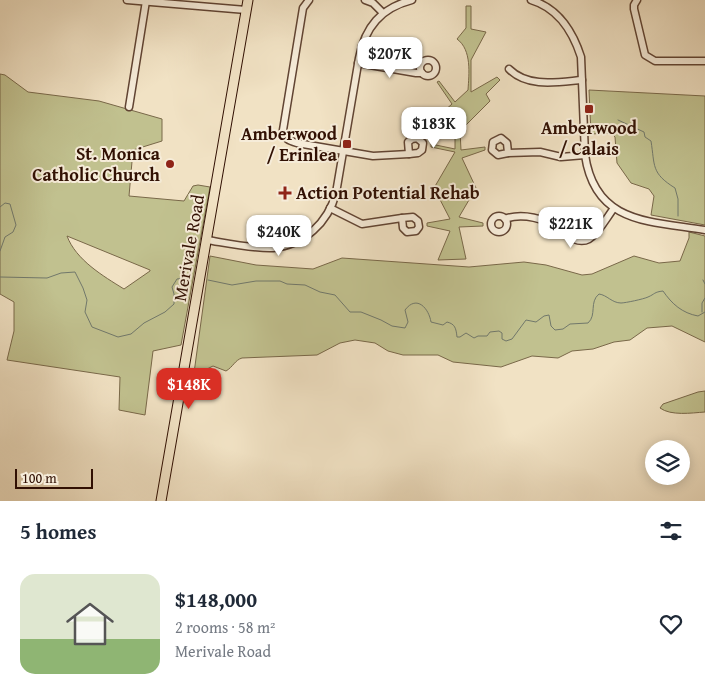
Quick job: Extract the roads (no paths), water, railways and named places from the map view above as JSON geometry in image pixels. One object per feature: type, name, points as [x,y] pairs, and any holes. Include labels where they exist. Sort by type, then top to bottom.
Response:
[{"type":"main road","name":"Merivale Road","points":[[161,501],[248,0]]},
{"type":"street","points":[[127,0],[246,10]]},
{"type":"street","points":[[309,0],[303,8],[283,134],[290,141],[380,157],[409,154]]},
{"type":"street","points":[[366,0],[373,3],[384,13]]},
{"type":"street","points":[[207,240],[273,248],[308,236],[316,228],[330,208],[336,193],[364,38],[378,18],[384,13],[398,4],[412,0]]},
{"type":"street","points":[[531,0],[538,2],[557,15],[566,24],[573,35],[581,57],[585,155],[587,168],[596,190],[603,199],[623,214],[638,219],[705,230]]},
{"type":"street","points":[[637,0],[634,9],[645,55],[655,61],[705,61]]},
{"type":"street","points":[[129,107],[146,1]]},
{"type":"street","points":[[358,63],[416,73],[422,72]]},
{"type":"street","points":[[509,69],[520,77],[542,82],[582,80]]},
{"type":"street","points":[[508,153],[540,152],[561,157],[585,155]]},
{"type":"street","points":[[330,208],[362,224],[402,218]]},
{"type":"street","points":[[505,219],[538,218],[550,222],[573,239],[585,240],[594,235],[614,208]]},
{"type":"waterway","points":[[618,120],[644,132],[645,137],[651,141],[654,163],[658,173],[667,183],[675,188],[678,199],[678,216]]},
{"type":"waterway","points":[[0,207],[5,203],[10,204],[16,225],[13,232],[5,237],[0,251]]},
{"type":"waterway","points":[[0,277],[47,278],[61,273],[75,272],[87,300],[85,312],[92,327],[118,337],[131,334],[144,323],[165,312],[174,304],[172,287],[177,279],[185,278]]},
{"type":"waterway","points":[[208,280],[232,285],[256,281],[280,281],[287,284],[305,285],[320,292],[335,295],[350,312],[361,312],[392,326],[405,328],[408,322],[405,310],[409,305],[418,303],[428,312],[431,322],[443,325],[447,322],[453,325],[456,329],[457,337],[466,333],[474,338],[487,336],[490,332],[499,331],[502,333],[502,339],[506,341],[512,339],[526,320],[536,322],[544,316],[549,315],[551,326],[555,330],[563,329],[570,324],[588,323],[591,320],[594,301],[599,294],[621,303],[643,299],[663,291],[674,304],[687,313],[698,316],[705,312]]},
{"type":"waterway","points":[[703,280],[705,284]]},
{"type":"waterway","points":[[702,312],[702,303],[705,298]]},
{"type":"place","name":"Amberwood / Calais","points":[[589,109]]},
{"type":"place","name":"Amberwood / Erinlea","points":[[347,144]]},
{"type":"place","name":"St. Monica Catholic Church","points":[[170,164]]},
{"type":"place","name":"Action Potential Rehab","points":[[285,193]]}]
